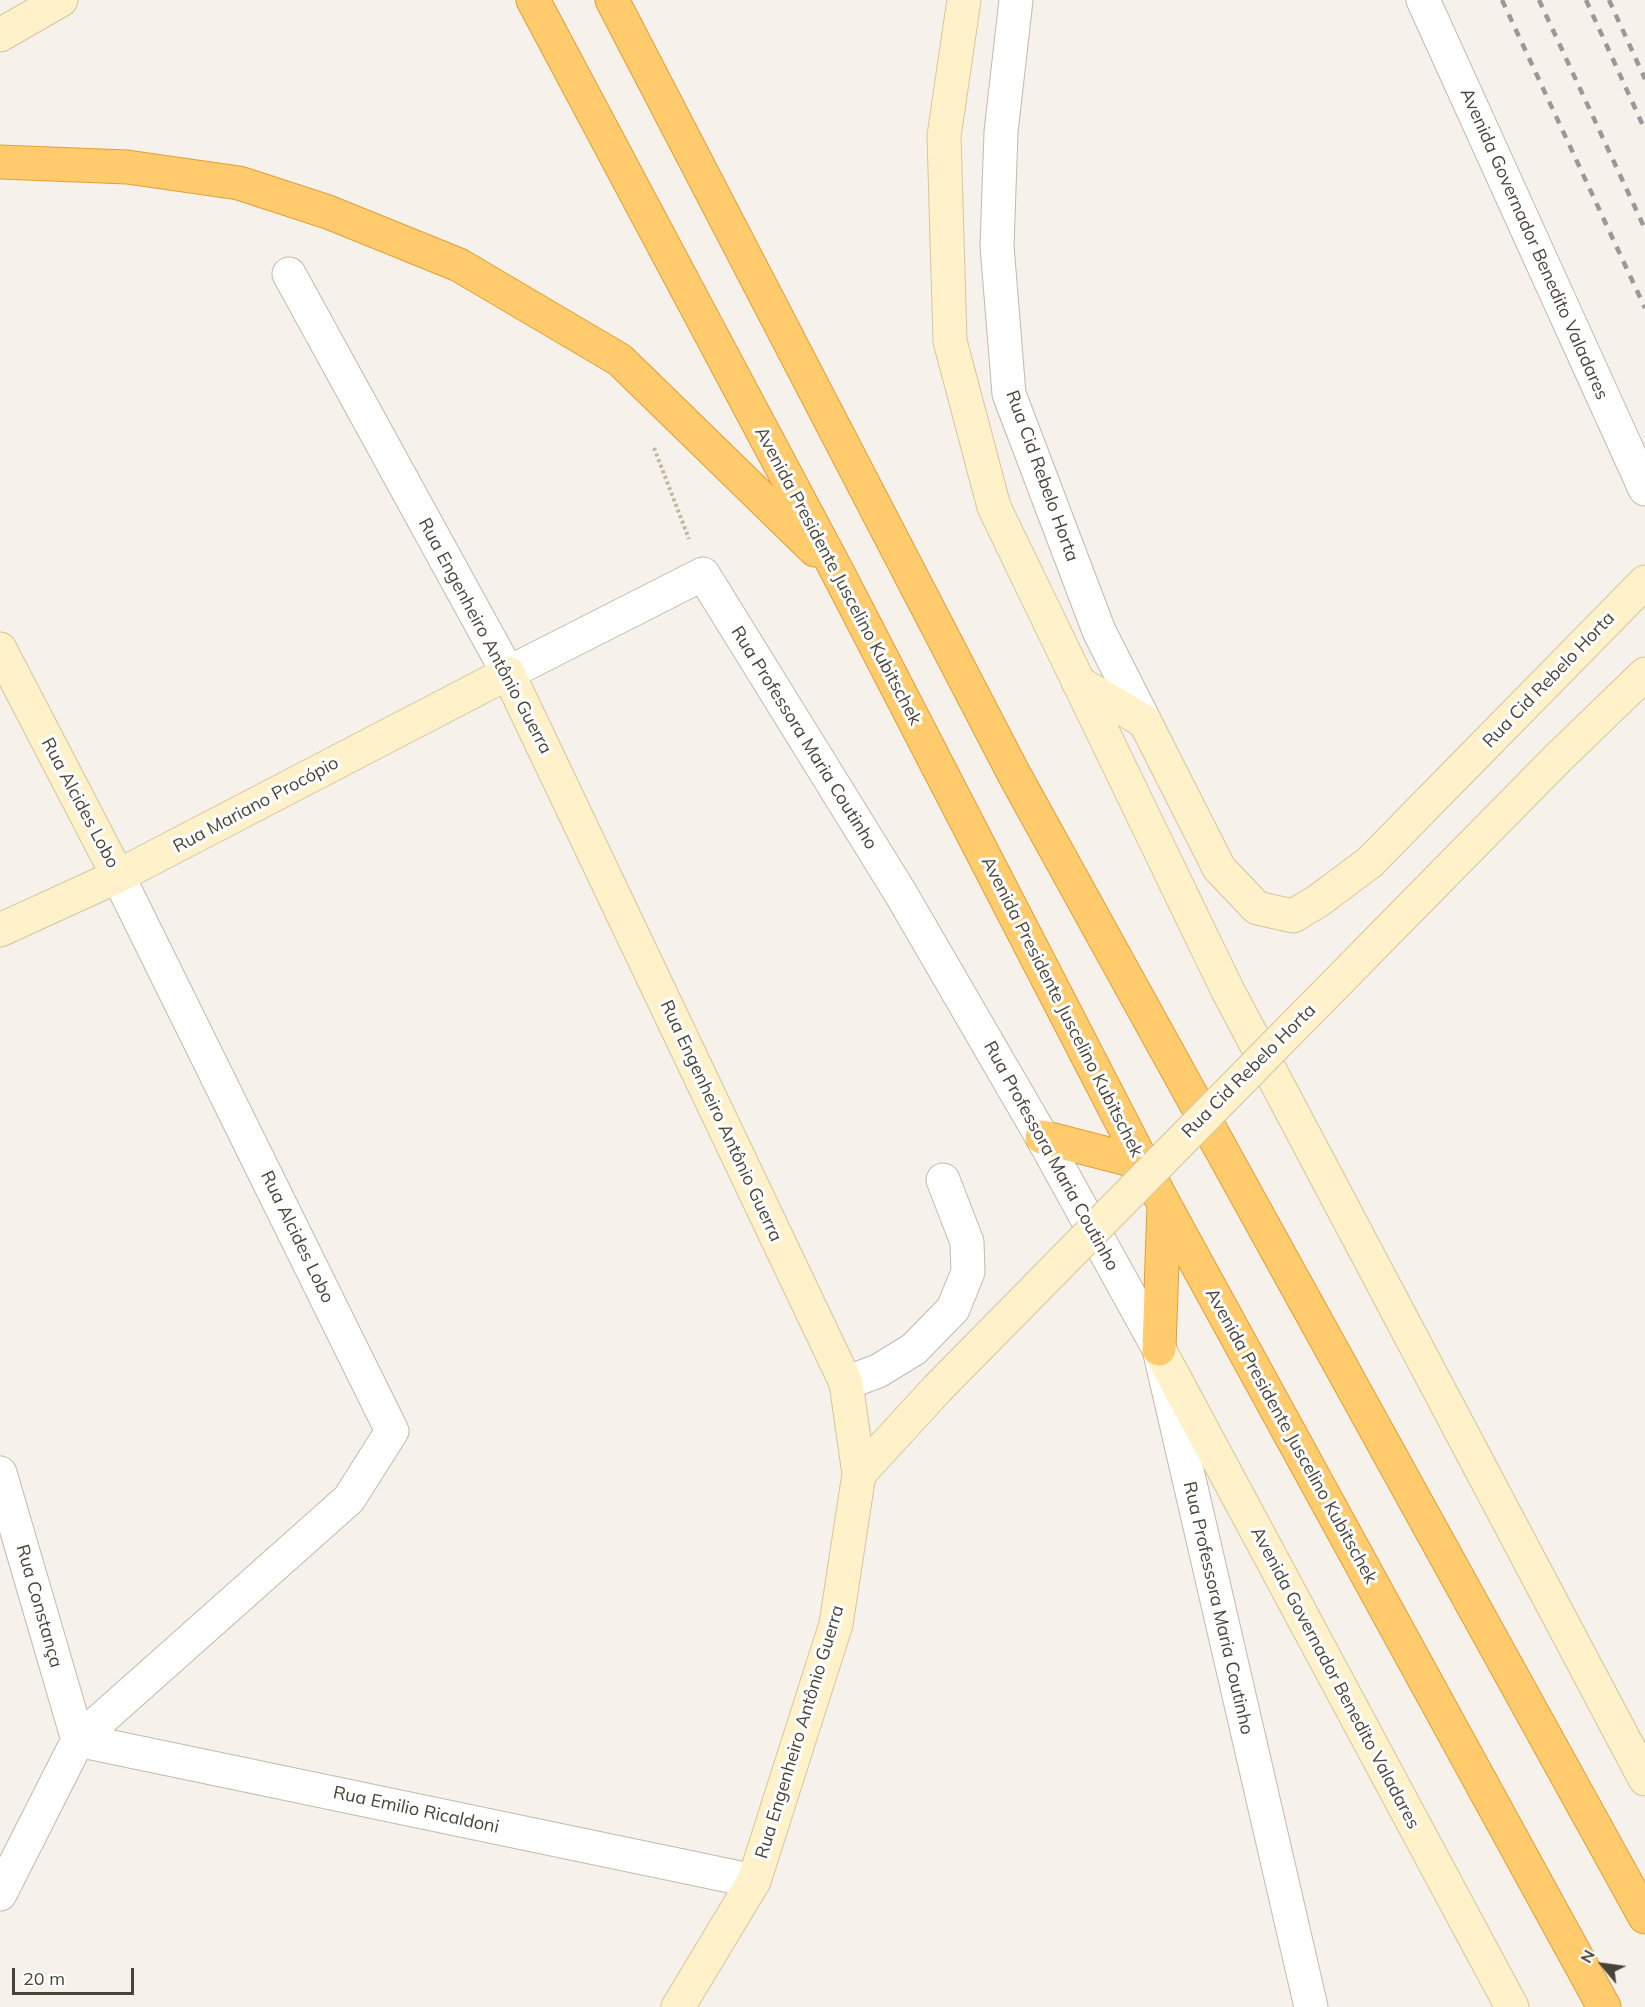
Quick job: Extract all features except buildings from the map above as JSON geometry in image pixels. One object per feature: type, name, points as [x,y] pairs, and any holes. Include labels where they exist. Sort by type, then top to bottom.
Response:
[{"type":"highway","name":"Avenida Presidente Juscelino Kubitschek","points":[[533,0],[838,573],[1164,1204],[1604,2007]]},
{"type":"highway","points":[[612,0],[1014,774],[1645,1917]]},
{"type":"highway","points":[[0,162],[127,167],[238,183],[328,212],[459,265],[620,360],[838,573]]},
{"type":"highway","points":[[1042,1137],[1143,1163]]},
{"type":"highway","points":[[1159,1349],[1164,1204]]},
{"type":"street","points":[[0,35],[62,0]]},
{"type":"street","points":[[964,0],[944,136],[950,341],[994,507],[1227,989],[1645,1779]]},
{"type":"street","name":"Rua Cid Rebelo Horta","points":[[1016,0],[1001,132],[997,246],[1009,394],[1099,631],[1220,868],[1257,908],[1293,916],[1318,901],[1370,863],[1645,582]]},
{"type":"street","name":"Avenida Governador Benedito Valadares","points":[[1423,0],[1645,489]]},
{"type":"street","name":"Rua Engenheiro Antônio Guerra","points":[[289,274],[508,673],[846,1383],[859,1474],[836,1624],[754,1881],[678,2007]]},
{"type":"street","points":[[508,673],[702,574]]},
{"type":"street","name":"Rua Professora Maria Coutinho","points":[[702,574],[901,894],[1042,1137],[1159,1349],[1311,2007]]},
{"type":"street","name":"Rua Alcides Lobo","points":[[0,649],[118,876],[392,1431],[349,1499],[78,1740]]},
{"type":"street","name":"Rua Mariano Procópio","points":[[0,930],[118,876],[508,673]]},
{"type":"street","name":"Rua Cid Rebelo Horta","points":[[859,1474],[937,1389],[1557,759],[1645,674]]},
{"type":"street","points":[[1078,682],[1145,722]]},
{"type":"street","points":[[846,1383],[878,1371],[914,1349],[953,1309],[968,1272],[967,1242],[943,1180]]},
{"type":"street","name":"Avenida Governador Benedito Valadares","points":[[1159,1349],[1512,2007]]},
{"type":"street","name":"Rua Constança","points":[[0,1473],[78,1740]]},
{"type":"street","points":[[0,1894],[78,1740]]},
{"type":"street","name":"Rua Emilio Ricaldoni","points":[[78,1740],[754,1881]]},
{"type":"path","points":[[653,446],[702,574]]},
{"type":"railway","points":[[1502,0],[1645,308]]},
{"type":"railway","points":[[1539,0],[1645,229]]},
{"type":"railway","points":[[1586,0],[1645,130]]},
{"type":"railway","points":[[1609,0],[1645,79]]}]
